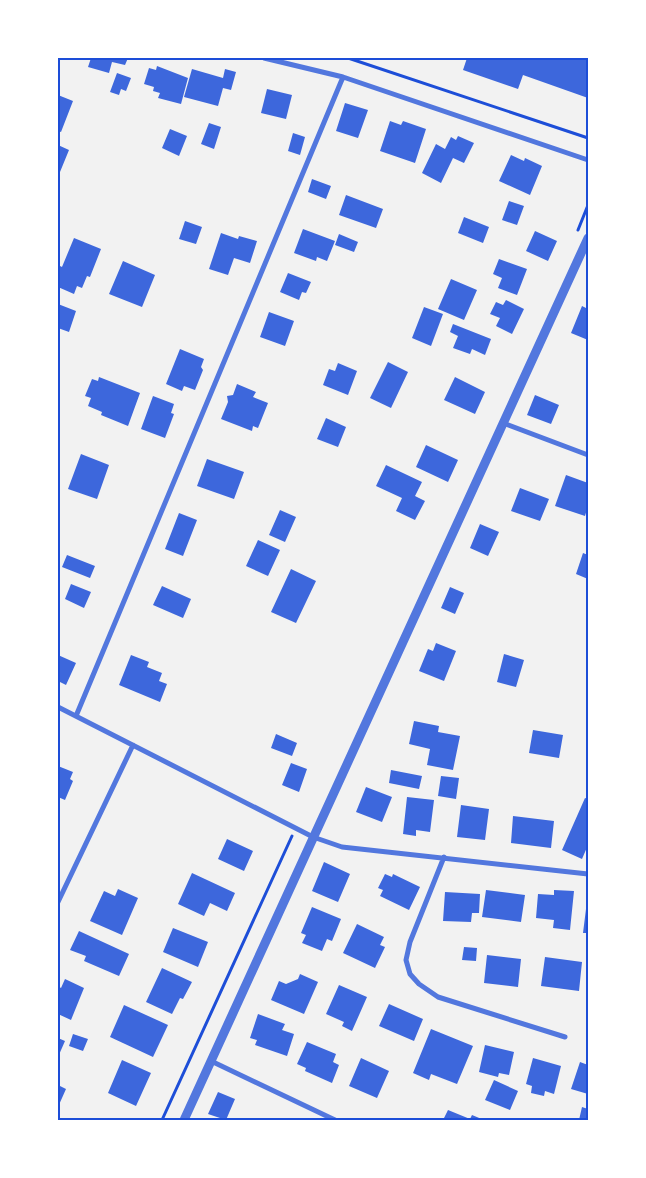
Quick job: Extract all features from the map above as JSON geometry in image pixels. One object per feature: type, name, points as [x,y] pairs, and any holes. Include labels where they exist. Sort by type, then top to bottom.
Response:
[{"type":"street","points":[[264,58],[344,77],[588,160]]},
{"type":"street","points":[[76,716],[344,77]]},
{"type":"street","points":[[184,1120],[588,238]]},
{"type":"street","points":[[503,424],[588,455]]},
{"type":"street","points":[[58,707],[313,837],[342,848],[588,874]]},
{"type":"street","points":[[58,902],[133,745]]},
{"type":"street","points":[[444,858],[410,942],[406,960],[410,974],[419,984],[438,997],[565,1037]]},
{"type":"street","points":[[211,1061],[335,1120]]},
{"type":"path","points":[[348,58],[588,138]]},
{"type":"path","points":[[162,1120],[296,827]]},
{"type":"building","points":[[91,58],[128,58],[125,65],[112,62],[109,73],[88,67]]},
{"type":"building","points":[[467,58],[588,58],[588,98],[523,75],[518,89],[463,70]]},
{"type":"building","points":[[157,66],[188,78],[181,104],[158,98],[160,93],[153,91],[154,87],[144,84],[149,68],[156,70]]},
{"type":"building","points":[[192,69],[223,78],[225,69],[236,72],[231,90],[223,88],[218,106],[184,97]]},
{"type":"building","points":[[117,73],[131,78],[126,91],[121,89],[119,95],[110,92]]},
{"type":"building","points":[[267,89],[292,95],[286,119],[261,113]]},
{"type":"building","points":[[58,95],[73,101],[61,132],[58,131]]},
{"type":"building","points":[[345,103],[368,110],[358,138],[336,131]]},
{"type":"building","points":[[390,121],[401,125],[403,121],[426,129],[415,163],[380,151]]},
{"type":"building","points":[[209,123],[221,127],[214,149],[201,144]]},
{"type":"building","points":[[170,129],[187,136],[179,156],[162,148]]},
{"type":"building","points":[[293,133],[305,137],[300,155],[288,151]]},
{"type":"building","points":[[458,136],[474,143],[464,163],[453,158],[441,183],[422,173],[436,144],[445,149],[451,137],[456,140]]},
{"type":"building","points":[[58,145],[69,150],[60,172],[58,171]]},
{"type":"building","points":[[511,155],[524,161],[525,158],[542,166],[530,195],[499,181]]},
{"type":"building","points":[[312,179],[331,186],[326,199],[308,192]]},
{"type":"building","points":[[346,195],[383,209],[376,228],[339,215]]},
{"type":"building","points":[[509,201],[524,206],[517,225],[502,220]]},
{"type":"building","points":[[464,217],[489,227],[483,243],[458,233]]},
{"type":"building","points":[[185,221],[202,227],[196,244],[179,239]]},
{"type":"building","points":[[303,229],[335,241],[327,261],[317,257],[316,261],[294,253]]},
{"type":"building","points":[[535,231],[557,241],[548,261],[526,251]]},
{"type":"building","points":[[221,233],[238,239],[239,236],[257,241],[250,263],[234,258],[228,275],[209,269]]},
{"type":"building","points":[[339,234],[358,242],[354,252],[335,245]]},
{"type":"building","points":[[74,238],[101,249],[90,277],[87,276],[82,288],[77,286],[74,294],[58,287],[58,265],[62,267]]},
{"type":"building","points":[[499,259],[527,269],[517,295],[498,288],[502,278],[493,274]]},
{"type":"building","points":[[123,261],[155,275],[142,307],[109,294]]},
{"type":"building","points":[[288,273],[311,282],[306,293],[302,292],[299,300],[280,292]]},
{"type":"building","points":[[451,279],[477,290],[464,320],[438,309]]},
{"type":"building","points":[[506,300],[524,309],[512,334],[496,326],[500,318],[490,314],[496,302],[503,305]]},
{"type":"building","points":[[58,304],[76,311],[69,332],[58,328]]},
{"type":"building","points":[[582,306],[588,309],[588,340],[571,333]]},
{"type":"building","points":[[424,307],[443,314],[431,346],[412,338]]},
{"type":"building","points":[[269,312],[294,321],[285,346],[260,337]]},
{"type":"building","points":[[453,324],[491,339],[485,355],[472,349],[470,354],[453,348],[458,336],[450,332]]},
{"type":"building","points":[[180,349],[204,359],[201,367],[203,370],[195,390],[184,386],[182,391],[166,384]]},
{"type":"building","points":[[388,362],[408,372],[391,408],[370,398]]},
{"type":"building","points":[[338,363],[357,371],[348,395],[323,385],[329,369],[335,371]]},
{"type":"building","points":[[99,377],[140,393],[128,426],[101,415],[102,412],[88,406],[91,398],[85,396],[92,379],[98,381]]},
{"type":"building","points":[[455,377],[485,392],[475,414],[444,400]]},
{"type":"building","points":[[237,384],[256,392],[253,397],[268,403],[258,428],[253,426],[252,431],[221,419],[228,402],[227,396],[233,395]]},
{"type":"building","points":[[535,395],[559,405],[551,424],[527,415]]},
{"type":"building","points":[[153,396],[174,404],[171,413],[174,414],[165,438],[141,429]]},
{"type":"building","points":[[326,418],[346,427],[338,447],[317,439]]},
{"type":"building","points":[[426,445],[458,460],[448,482],[416,467]]},
{"type":"building","points":[[81,454],[109,465],[97,499],[68,489]]},
{"type":"building","points":[[207,459],[244,472],[234,499],[197,486]]},
{"type":"building","points":[[386,465],[422,482],[415,496],[425,501],[415,520],[396,511],[402,498],[376,486]]},
{"type":"building","points":[[566,475],[588,483],[588,506],[585,516],[555,506]]},
{"type":"building","points":[[520,488],[549,499],[540,521],[511,511]]},
{"type":"building","points":[[280,510],[296,517],[285,542],[269,535]]},
{"type":"building","points":[[179,513],[197,520],[183,556],[165,549]]},
{"type":"building","points":[[480,524],[499,532],[488,556],[470,548]]},
{"type":"building","points":[[258,540],[280,550],[268,576],[246,566]]},
{"type":"building","points":[[583,553],[588,555],[588,579],[576,574]]},
{"type":"building","points":[[67,555],[95,566],[90,578],[62,567]]},
{"type":"building","points":[[291,569],[316,581],[296,623],[271,612]]},
{"type":"building","points":[[71,584],[91,592],[84,608],[65,599]]},
{"type":"building","points":[[162,586],[191,599],[183,618],[153,605]]},
{"type":"building","points":[[450,587],[464,593],[455,614],[441,608]]},
{"type":"building","points":[[436,643],[456,651],[444,681],[419,671],[428,649],[433,651]]},
{"type":"building","points":[[504,654],[524,660],[516,687],[497,682]]},
{"type":"building","points":[[58,655],[76,663],[66,685],[58,681]]},
{"type":"building","points":[[131,655],[149,662],[147,667],[162,673],[159,681],[167,684],[160,702],[119,685]]},
{"type":"building","points":[[414,721],[439,726],[438,732],[460,736],[453,770],[427,765],[430,749],[409,744]]},
{"type":"building","points":[[533,730],[563,735],[559,758],[529,753]]},
{"type":"building","points":[[276,734],[297,743],[292,756],[271,748]]},
{"type":"building","points":[[291,763],[307,769],[299,792],[282,785]]},
{"type":"building","points":[[58,766],[73,772],[70,779],[73,781],[65,800],[58,797]]},
{"type":"building","points":[[391,770],[422,776],[419,789],[389,783]]},
{"type":"building","points":[[441,776],[459,778],[456,799],[438,796]]},
{"type":"building","points":[[366,787],[392,797],[382,822],[356,812]]},
{"type":"building","points":[[407,797],[434,800],[430,832],[416,830],[416,836],[403,834]]},
{"type":"building","points":[[585,798],[588,799],[588,845],[582,859],[562,850]]},
{"type":"building","points":[[461,805],[489,809],[485,840],[457,837]]},
{"type":"building","points":[[513,816],[554,821],[551,848],[511,843]]},
{"type":"building","points":[[227,839],[253,851],[244,871],[218,859]]},
{"type":"building","points":[[324,862],[350,874],[338,902],[312,891]]},
{"type":"building","points":[[192,873],[235,893],[227,911],[210,903],[204,916],[178,904]]},
{"type":"building","points":[[385,874],[392,877],[393,874],[420,887],[409,910],[380,896],[383,890],[378,888]]},
{"type":"building","points":[[118,889],[138,898],[122,935],[90,921],[104,891],[115,896]]},
{"type":"building","points":[[486,890],[525,895],[521,922],[482,917]]},
{"type":"building","points":[[554,890],[574,891],[570,930],[553,928],[554,920],[536,918],[538,894],[554,895]]},
{"type":"building","points":[[445,892],[480,894],[479,913],[472,913],[471,922],[443,921]]},
{"type":"building","points":[[587,901],[588,933],[583,933]]},
{"type":"building","points":[[312,907],[341,919],[332,941],[327,939],[322,951],[302,943],[306,935],[301,933]]},
{"type":"building","points":[[357,924],[384,937],[380,945],[385,947],[375,968],[343,953]]},
{"type":"building","points":[[173,928],[208,942],[198,967],[163,952]]},
{"type":"building","points":[[79,931],[129,954],[119,976],[84,961],[86,956],[70,950]]},
{"type":"building","points":[[464,947],[477,948],[476,961],[462,960]]},
{"type":"building","points":[[487,955],[521,959],[518,987],[484,983]]},
{"type":"building","points":[[545,957],[582,962],[579,991],[541,986]]},
{"type":"building","points":[[162,968],[192,982],[183,999],[180,998],[172,1014],[146,1002]]},
{"type":"building","points":[[300,974],[318,982],[304,1014],[271,1000],[279,981],[286,984],[298,979]]},
{"type":"building","points":[[65,979],[84,988],[71,1020],[58,1014],[58,986],[61,988]]},
{"type":"building","points":[[339,985],[367,997],[352,1031],[342,1026],[344,1022],[326,1014]]},
{"type":"building","points":[[389,1004],[423,1019],[414,1041],[379,1026]]},
{"type":"building","points":[[124,1005],[168,1025],[153,1057],[110,1037]]},
{"type":"building","points":[[258,1014],[285,1024],[282,1030],[294,1034],[287,1056],[255,1045],[257,1040],[250,1038]]},
{"type":"building","points":[[431,1029],[473,1046],[457,1084],[431,1074],[429,1080],[413,1073]]},
{"type":"building","points":[[73,1034],[88,1039],[83,1051],[69,1046]]},
{"type":"building","points":[[58,1038],[65,1041],[58,1057]]},
{"type":"building","points":[[307,1042],[336,1054],[333,1062],[339,1065],[332,1083],[305,1071],[306,1068],[297,1064]]},
{"type":"building","points":[[485,1045],[514,1052],[509,1075],[499,1073],[498,1077],[479,1072]]},
{"type":"building","points":[[361,1058],[389,1071],[377,1098],[349,1086]]},
{"type":"building","points":[[533,1058],[561,1066],[554,1094],[545,1091],[544,1096],[531,1093],[532,1086],[526,1084]]},
{"type":"building","points":[[122,1060],[151,1073],[136,1106],[108,1093]]},
{"type":"building","points":[[580,1062],[588,1065],[588,1094],[571,1089]]},
{"type":"building","points":[[494,1080],[518,1091],[510,1110],[485,1100]]},
{"type":"building","points":[[58,1085],[66,1089],[58,1107]]},
{"type":"building","points":[[218,1092],[235,1099],[226,1120],[208,1114]]},
{"type":"building","points":[[582,1107],[588,1109],[588,1120],[579,1120]]},
{"type":"building","points":[[448,1110],[470,1119],[472,1115],[484,1120],[443,1120]]}]
